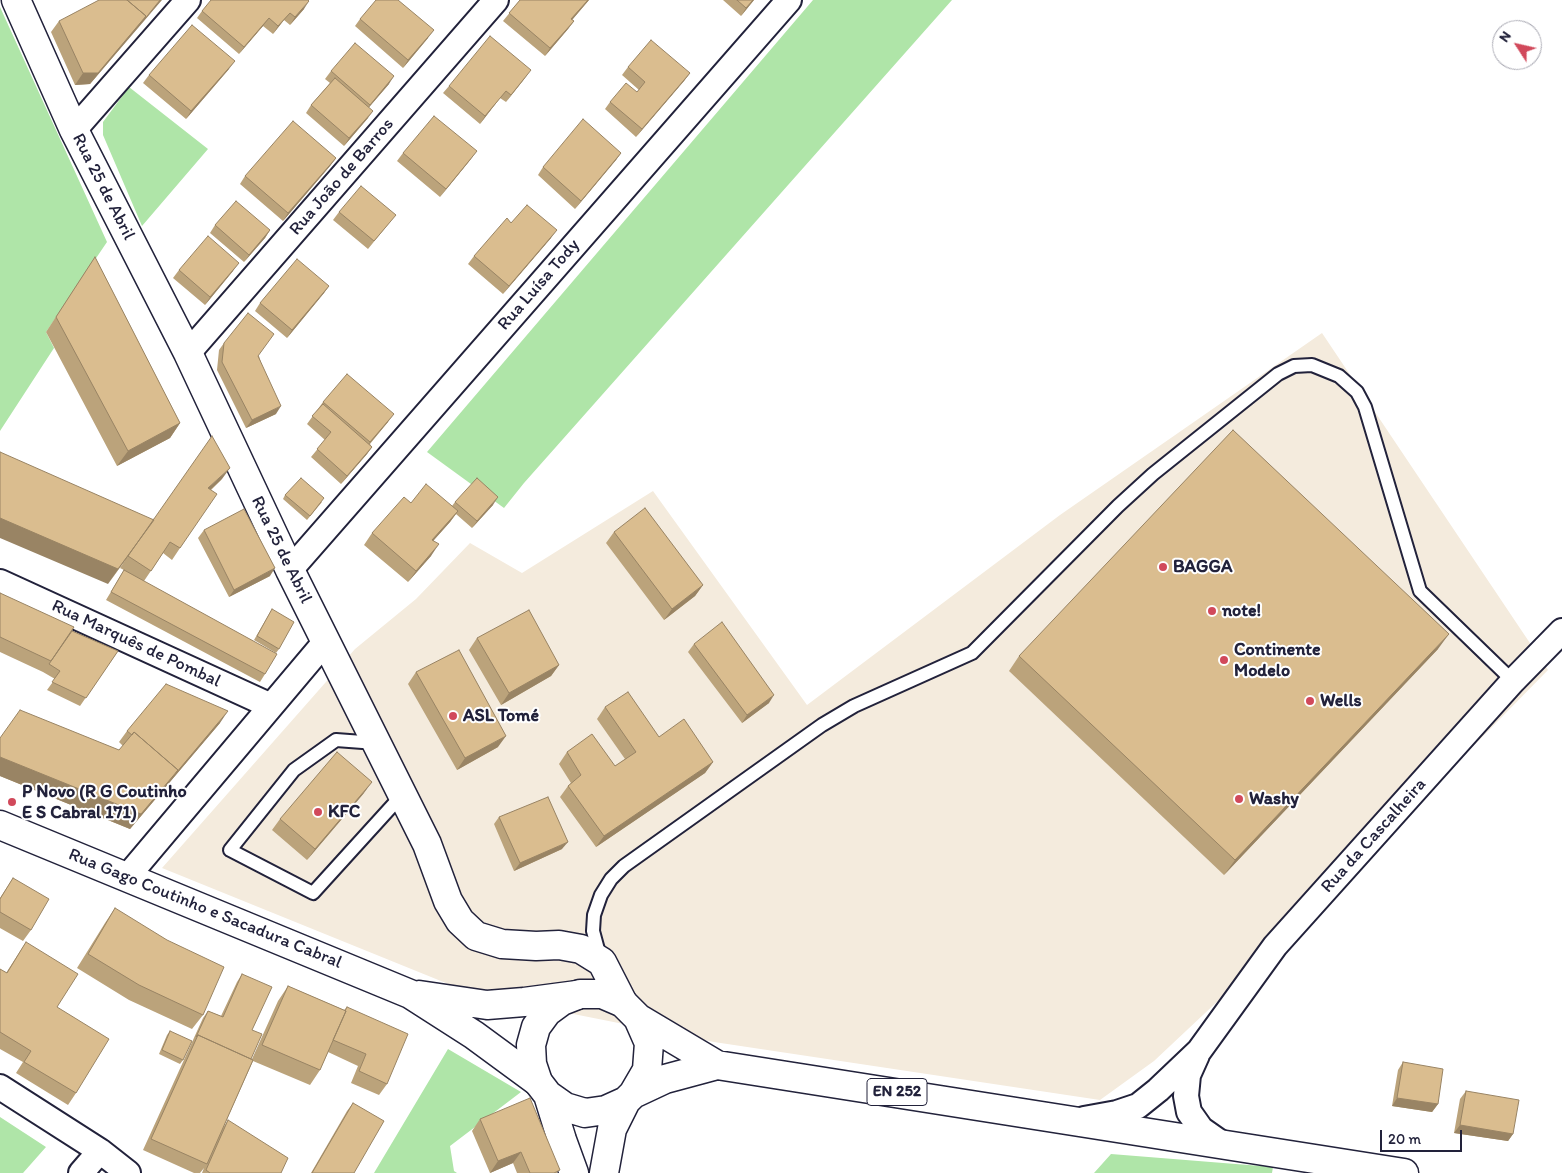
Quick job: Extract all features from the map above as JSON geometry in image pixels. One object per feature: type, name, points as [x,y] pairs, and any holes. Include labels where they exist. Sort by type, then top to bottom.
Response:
[{"type":"street","name":"Rua 25 de Abril","points":[[16,0],[74,130],[188,353],[290,570],[427,844],[448,902],[460,921],[476,936],[502,944],[559,945],[581,949],[602,962]]},
{"type":"street","points":[[74,130],[188,0]]},
{"type":"street","name":"Rua João de Barros","points":[[188,353],[496,0]]},
{"type":"street","name":"Rua Luísa Tody","points":[[290,570],[789,0]]},
{"type":"street","name":"Rua Marquês de Pombal","points":[[0,582],[271,706]]},
{"type":"street","name":"Rua da Cascalheira","points":[[1077,1121],[1117,1113],[1138,1106],[1158,1090],[1199,1051],[1275,946],[1513,681],[1562,631]]},
{"type":"street","points":[[127,878],[326,641]]},
{"type":"street","name":"Rua Gago Coutinho e Sacadura Cabral","points":[[0,825],[410,994],[474,1035],[543,1088]]},
{"type":"street","points":[[602,962],[649,1043],[647,1070],[612,1129],[604,1173]]},
{"type":"street","name":"Rua Gago Coutinho e Sacadura Cabral","points":[[410,994],[487,1005],[580,994]]},
{"type":"street","name":"EN 252","points":[[716,1065],[665,1079],[606,1110],[585,1112],[564,1107],[543,1088],[532,1064],[531,1045],[536,1027],[547,1012],[562,1001],[580,994],[602,994],[716,1065],[1404,1173]]},
{"type":"street","name":"Rua da Cascalheira","points":[[1199,1051],[1188,1076],[1186,1096],[1189,1112],[1201,1129],[1221,1143]]},
{"type":"street","points":[[0,1087],[100,1151],[128,1173]]},
{"type":"street","points":[[543,1088],[574,1173]]},
{"type":"street","points":[[81,1173],[100,1151]]},
{"type":"lane","points":[[602,962],[593,931],[594,915],[601,895],[611,879],[624,866],[822,725],[854,706],[972,653],[1118,506],[1153,474],[1278,374],[1294,366],[1312,365],[1338,376],[1357,392],[1366,406],[1420,591],[1513,681]]},
{"type":"lane","points":[[376,743],[336,740],[294,770],[230,850],[313,893],[402,796]]},
{"type":"shaded area","points":[[1322,333],[1548,670],[1285,938],[1154,1061],[1100,1100],[714,1042],[473,994],[162,868],[355,649],[416,599],[470,543],[522,573],[653,491],[807,705],[1060,515]]},
{"type":"green space","points":[[813,0],[952,0],[524,483],[504,508],[427,452]]},
{"type":"green space","points":[[0,7],[107,242],[46,332],[54,348],[0,431]]},
{"type":"green space","points":[[129,87],[208,149],[142,226],[103,135],[103,122]]},
{"type":"green space","points":[[448,1049],[521,1092],[450,1146],[454,1171],[457,1173],[374,1173]]},
{"type":"green space","points":[[0,1117],[46,1147],[23,1173],[0,1173]]},
{"type":"green space","points":[[1111,1154],[1273,1167],[1272,1173],[1094,1173]]},
{"type":"building","points":[[99,0],[127,0],[146,16],[98,73],[83,73],[59,21]]},
{"type":"building","points":[[127,0],[160,0],[144,20],[146,16]]},
{"type":"building","points":[[211,0],[309,1],[295,17],[290,13],[278,26],[269,18],[244,47],[202,11]]},
{"type":"building","points":[[376,0],[398,0],[434,30],[408,60],[360,19]]},
{"type":"building","points":[[520,0],[588,0],[571,19],[574,21],[550,48],[509,13]]},
{"type":"building","points":[[737,0],[753,0],[746,8]]},
{"type":"building","points":[[192,25],[235,61],[191,111],[149,75]]},
{"type":"building","points":[[490,36],[531,70],[511,95],[506,91],[485,116],[449,86]]},
{"type":"building","points":[[651,40],[690,73],[642,129],[610,102],[626,83],[637,92],[645,82],[628,67]]},
{"type":"building","points":[[355,43],[394,76],[370,105],[331,71]]},
{"type":"building","points":[[335,78],[373,111],[349,138],[311,105]]},
{"type":"building","points":[[434,116],[477,151],[446,189],[403,153]]},
{"type":"building","points":[[583,119],[621,153],[581,201],[543,167]]},
{"type":"building","points":[[293,121],[336,158],[288,213],[245,176]]},
{"type":"building","points":[[361,186],[396,215],[374,241],[339,212]]},
{"type":"building","points":[[236,201],[270,230],[249,255],[215,225]]},
{"type":"building","points":[[527,205],[557,230],[509,286],[474,256],[507,218],[511,223]]},
{"type":"building","points":[[208,236],[239,263],[210,297],[179,270]]},
{"type":"building","points":[[95,257],[180,423],[128,451],[56,317]]},
{"type":"building","points":[[297,259],[329,286],[292,330],[260,303]]},
{"type":"building","points":[[248,313],[274,334],[258,356],[281,406],[252,420],[222,362],[224,343]]},
{"type":"building","points":[[347,374],[394,414],[370,442],[323,402]]},
{"type":"building","points":[[323,404],[372,447],[347,476],[317,449],[331,432],[312,416]]},
{"type":"building","name":"Continente Modelo","points":[[1233,430],[1449,634],[1235,860],[1019,656]]},
{"type":"building","points":[[212,436],[230,468],[208,488],[217,494],[180,548],[170,542],[151,571],[128,556]]},
{"type":"building","points":[[0,452],[154,520],[118,569],[0,518]]},
{"type":"building","points":[[301,478],[324,498],[310,516],[285,495]]},
{"type":"building","points":[[477,478],[498,497],[477,521],[455,502]]},
{"type":"building","points":[[426,484],[458,511],[432,540],[439,544],[416,571],[372,533],[404,497],[411,503]]},
{"type":"building","points":[[645,508],[703,585],[672,609],[614,532]]},
{"type":"building","points":[[244,509],[275,568],[234,590],[204,530]]},
{"type":"building","points":[[124,570],[277,654],[265,674],[111,592]]},
{"type":"building","points":[[0,593],[74,627],[51,661],[0,637]]},
{"type":"building","points":[[272,609],[294,622],[279,649],[257,636]]},
{"type":"building","points":[[529,610],[559,665],[509,693],[477,638]]},
{"type":"building","points":[[722,622],[774,695],[747,715],[694,644]]},
{"type":"building","points":[[72,631],[118,651],[86,698],[52,682],[60,671],[49,664]]},
{"type":"building","name":"ASL Tomé","points":[[459,650],[506,736],[465,758],[416,672]]},
{"type":"building","points":[[166,684],[228,711],[176,773],[178,770],[134,732],[132,735],[127,731]]},
{"type":"building","points":[[628,692],[659,737],[684,719],[713,762],[604,836],[568,786],[581,775],[567,752],[592,734],[615,766],[636,752],[605,707]]},
{"type":"building","points":[[20,710],[119,750],[134,732],[178,770],[141,814],[0,757],[0,738]]},
{"type":"building","name":"KFC","points":[[337,752],[372,782],[315,849],[280,819]]},
{"type":"building","points":[[548,797],[568,842],[520,863],[499,817]]},
{"type":"building","points":[[13,878],[49,899],[31,930],[0,912],[0,899]]},
{"type":"building","points":[[115,908],[167,940],[224,967],[203,1015],[139,985],[88,954]]},
{"type":"building","points":[[26,942],[78,974],[57,1007],[109,1039],[76,1093],[24,1062],[31,1051],[0,1032],[0,969],[7,973]]},
{"type":"building","points":[[242,974],[272,987],[252,1030],[262,1034],[251,1059],[198,1035],[196,1037],[208,1011],[223,1017]]},
{"type":"building","points":[[288,986],[346,1011],[320,1070],[262,1045]]},
{"type":"building","points":[[347,1007],[408,1034],[387,1084],[359,1071],[366,1054],[333,1040]]},
{"type":"building","points":[[170,1031],[192,1041],[183,1060],[162,1050]]},
{"type":"building","points":[[198,1035],[253,1060],[207,1164],[151,1139]]},
{"type":"building","points":[[1403,1062],[1443,1069],[1438,1104],[1397,1098]]},
{"type":"building","points":[[1466,1091],[1519,1100],[1513,1134],[1460,1125]]},
{"type":"building","points":[[530,1098],[560,1170],[554,1173],[530,1173],[521,1152],[498,1161],[480,1119]]},
{"type":"building","points":[[353,1103],[384,1121],[354,1173],[312,1173]]},
{"type":"building","points":[[228,1120],[288,1158],[281,1173],[210,1173],[206,1170]]},
{"type":"place","name":"BAGGA","points":[[1163,567]]},
{"type":"place","name":"note!","points":[[1212,611]]},
{"type":"place","name":"Continente Modelo","points":[[1224,660]]},
{"type":"place","name":"Wells","points":[[1310,701]]},
{"type":"place","name":"ASL Tomé","points":[[453,716]]},
{"type":"place","name":"Washy","points":[[1239,799]]},
{"type":"place","name":"P Novo (R G Coutinho E S Cabral 171)","points":[[12,802]]},
{"type":"place","name":"KFC","points":[[318,812]]}]
